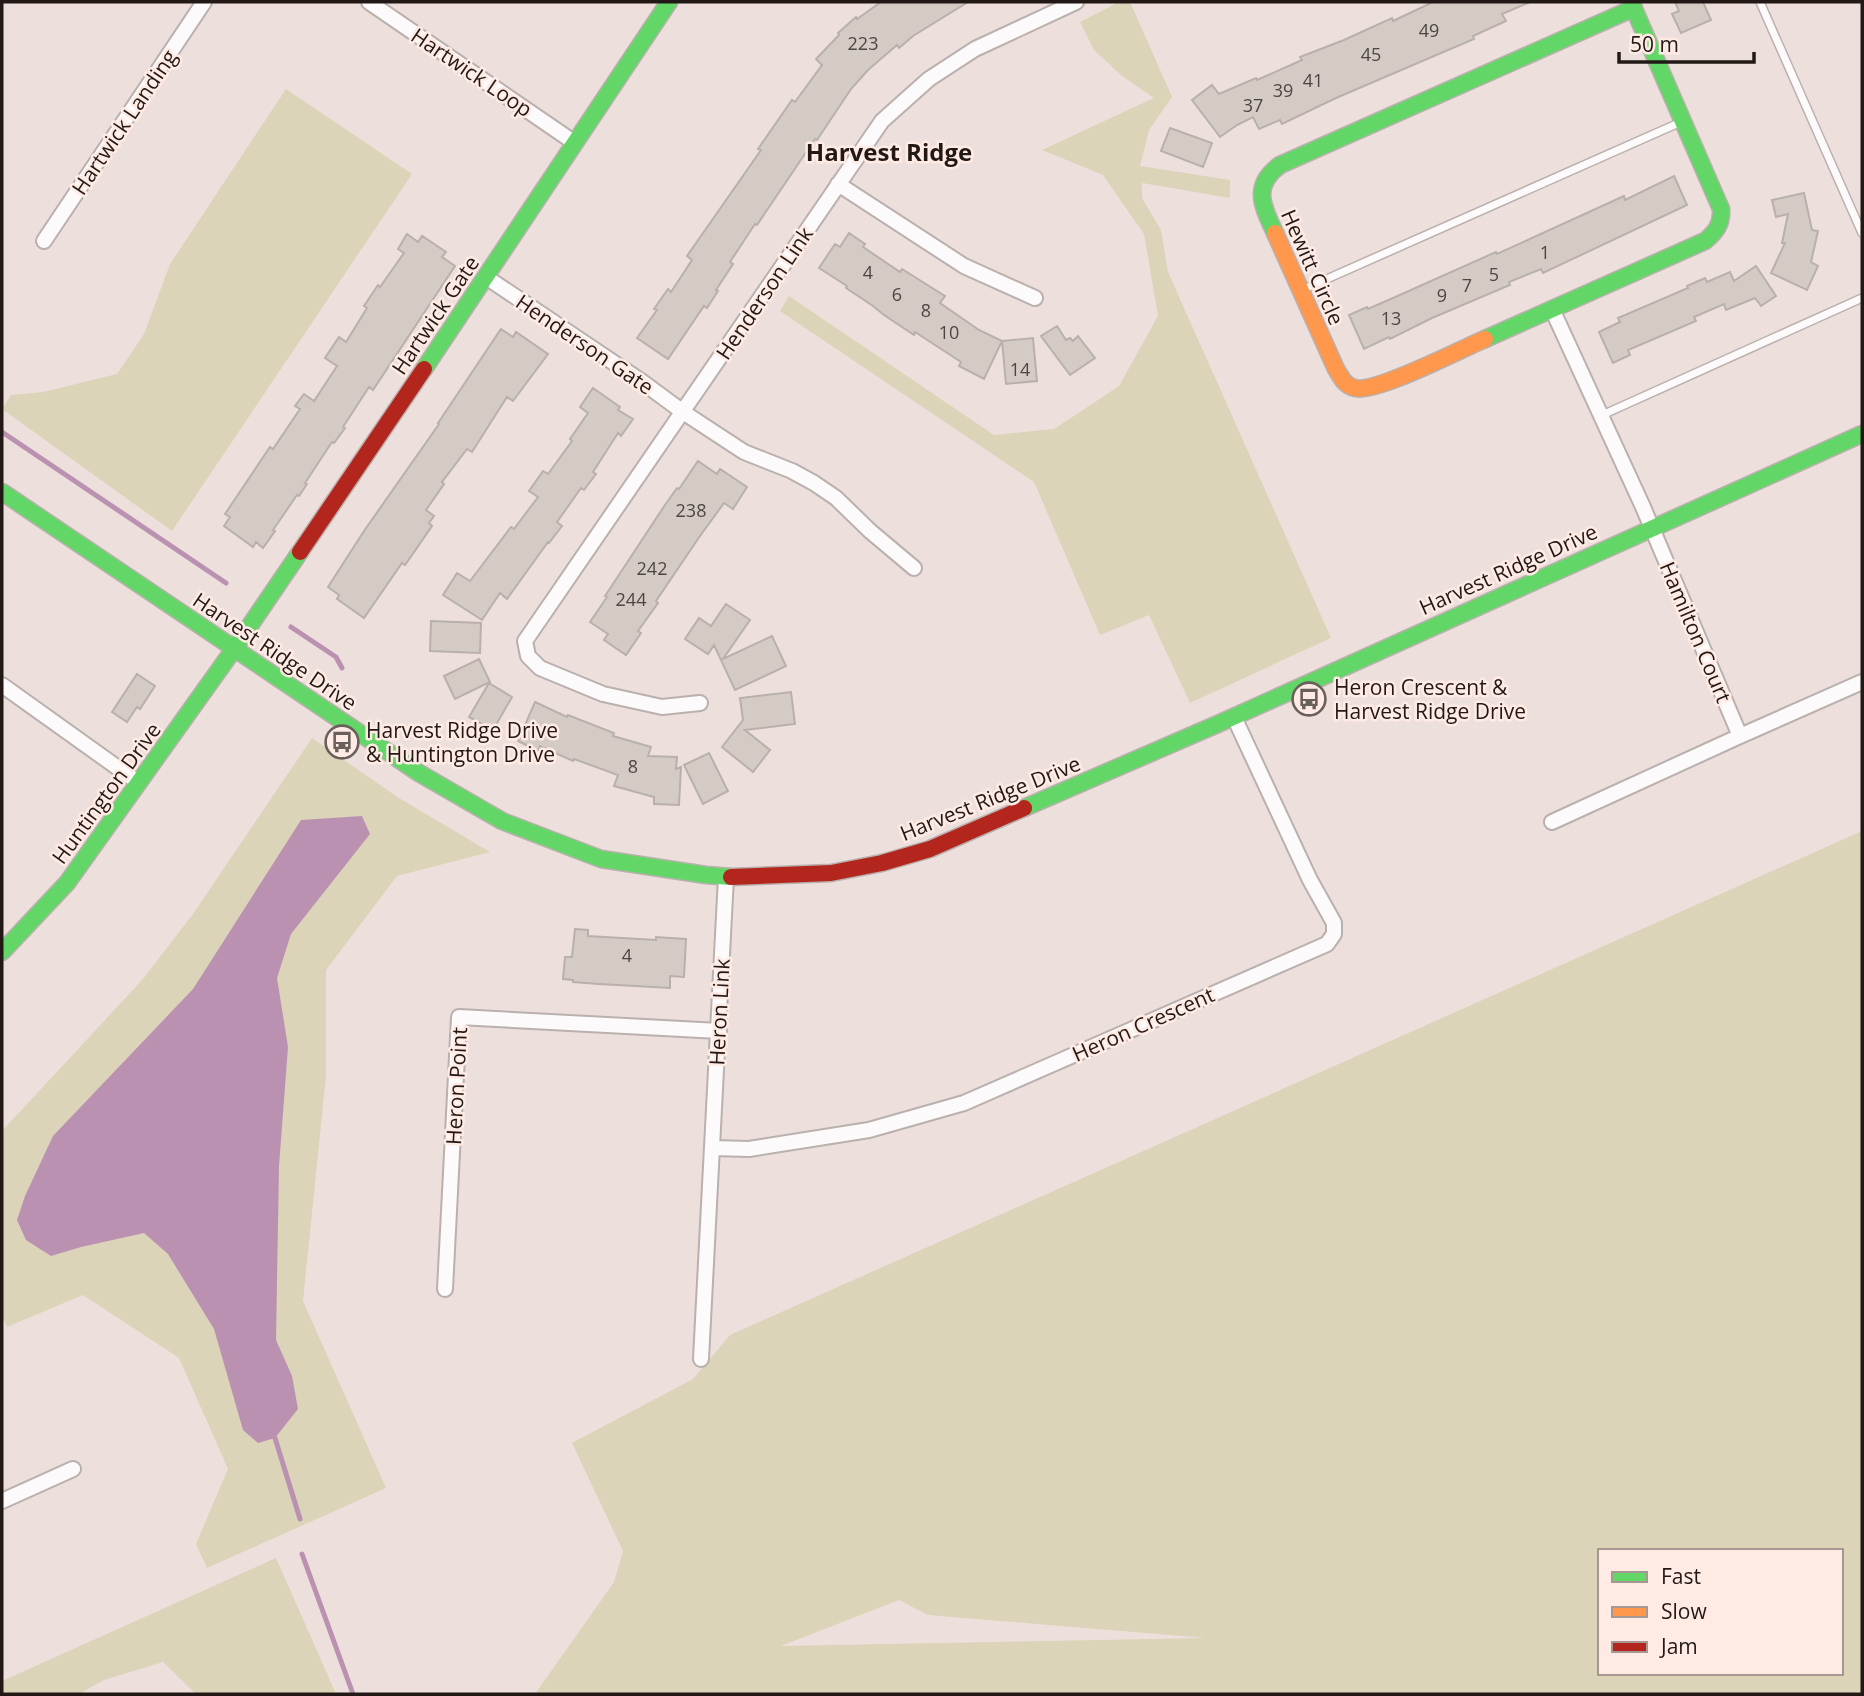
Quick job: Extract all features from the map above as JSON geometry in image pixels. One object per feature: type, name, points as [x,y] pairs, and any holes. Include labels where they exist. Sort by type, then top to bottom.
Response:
[{"type":"street","name":"Hartwick Landing","points":[[44,241],[204,2]]},
{"type":"street","name":"Hartwick Loop","points":[[369,2],[575,143]]},
{"type":"street","name":"Hartwick Gate","points":[[234,649],[669,2]]},
{"type":"street","name":"Henderson Link","points":[[701,703],[662,707],[603,694],[540,668],[528,656],[525,641],[882,121],[929,79],[975,49],[1076,2]]},
{"type":"street","name":"Hewitt Circle","points":[[1633,5],[1721,209],[1720,227],[1705,241],[1379,386],[1366,390],[1351,388],[1341,380],[1262,205],[1261,191],[1266,177],[1273,169],[1633,5]]},
{"type":"street","points":[[838,184],[964,266],[1035,298]]},
{"type":"street","name":"Henderson Gate","points":[[486,277],[744,452],[814,483],[836,498],[914,568]]},
{"type":"street","points":[[1552,309],[1651,528]]},
{"type":"street","name":"Harvest Ridge Drive","points":[[2,492],[419,773],[502,821],[601,859],[726,877],[831,873],[882,863],[930,849],[1234,717],[1862,434]]},
{"type":"street","name":"Hamilton Court","points":[[1651,528],[1740,736]]},
{"type":"street","name":"Huntington Drive","points":[[2,952],[67,883],[234,649]]},
{"type":"street","points":[[1552,821],[1862,682]]},
{"type":"street","points":[[2,685],[139,783]]},
{"type":"street","name":"Heron Crescent","points":[[712,1148],[749,1149],[869,1130],[964,1103],[1327,944],[1334,934],[1334,923],[1310,880],[1234,717]]},
{"type":"street","name":"Heron Link","points":[[701,1359],[726,877]]},
{"type":"street","name":"Heron Point","points":[[445,1289],[459,1017],[719,1031]]},
{"type":"street","points":[[2,1501],[73,1469]]},
{"type":"lane","points":[[1759,2],[1862,233]]},
{"type":"lane","points":[[1301,290],[1683,121]]},
{"type":"lane","points":[[1600,416],[1862,299]]},
{"type":"shaded area","points":[[1119,2],[1130,2],[1172,97],[1149,130],[1140,166],[1230,180],[1230,198],[1142,183],[1142,198],[1161,230],[1168,272],[1331,638],[1190,703],[1149,615],[1100,635],[1034,482],[780,311],[789,296],[994,435],[1054,429],[1119,386],[1158,316],[1144,234],[1103,175],[1042,150],[1154,98],[1122,76],[1094,50],[1080,22]]},
{"type":"shaded area","points":[[286,89],[412,174],[172,531],[2,409],[11,395],[43,392],[117,374],[144,334],[170,264]]},
{"type":"shaded area","points":[[312,738],[399,798],[490,852],[397,876],[326,970],[326,1076],[303,1301],[386,1488],[207,1568],[196,1544],[228,1469],[179,1358],[83,1295],[7,1327],[2,1316],[2,1131],[143,979],[193,914]]},
{"type":"shaded area","points":[[362,816],[370,834],[291,934],[277,978],[288,1047],[279,1166],[276,1340],[292,1376],[298,1409],[275,1438],[258,1443],[243,1430],[214,1329],[168,1254],[144,1233],[51,1256],[26,1240],[17,1220],[25,1196],[53,1136],[193,989],[301,820]]},
{"type":"shaded area","points":[[1862,831],[1862,1694],[535,1694],[614,1582],[623,1551],[572,1443],[693,1379],[730,1335]],"holes":[[[899,1600],[928,1615],[1206,1638],[781,1646]]]},
{"type":"shaded area","points":[[276,1558],[336,1694],[196,1694],[163,1662],[104,1680],[79,1694],[2,1694],[2,1681]]},
{"type":"building","points":[[881,2],[968,2],[913,36],[899,48],[897,45],[851,89],[757,225],[755,224],[730,262],[733,264],[716,290],[718,291],[707,308],[704,306],[668,359],[637,338],[657,310],[654,309],[668,289],[671,292],[692,260],[687,256],[761,150],[758,149],[792,100],[795,102],[822,65],[816,59],[856,17],[857,19]]},
{"type":"building","points":[[1433,2],[1530,2],[1502,14],[1506,21],[1473,36],[1474,39],[1282,124],[1280,120],[1259,129],[1253,117],[1220,137],[1192,100],[1212,85],[1219,94],[1256,78],[1257,80],[1302,60],[1300,57],[1392,18],[1393,21]]},
{"type":"building","points":[[1675,2],[1703,2],[1711,20],[1681,33],[1672,14],[1679,11]]},
{"type":"building","points":[[1170,128],[1212,143],[1203,167],[1161,151]]},
{"type":"building","points":[[1674,176],[1687,205],[1543,273],[1541,269],[1509,282],[1510,285],[1364,349],[1349,315],[1496,252],[1497,254],[1624,196],[1625,200]]},
{"type":"building","points":[[1804,193],[1812,230],[1818,231],[1811,262],[1818,266],[1807,290],[1771,273],[1785,243],[1782,243],[1788,214],[1776,217],[1772,200]]},
{"type":"building","points":[[849,233],[865,244],[863,247],[900,272],[902,269],[945,296],[940,303],[979,330],[1002,341],[984,379],[959,366],[961,362],[915,332],[914,335],[819,268],[835,244],[840,247]]},
{"type":"building","points":[[407,234],[418,242],[422,236],[446,252],[442,257],[455,266],[373,390],[369,387],[343,427],[345,428],[334,443],[332,442],[263,548],[256,542],[253,547],[224,526],[230,517],[225,514],[270,447],[273,449],[300,409],[295,406],[304,394],[314,401],[337,366],[325,358],[339,337],[346,342],[367,308],[364,306],[404,253],[398,249]]},
{"type":"building","points":[[1756,266],[1776,296],[1761,306],[1755,298],[1726,310],[1724,304],[1694,317],[1696,321],[1628,350],[1630,355],[1613,363],[1599,332],[1620,322],[1618,318],[1705,278],[1707,282],[1730,272],[1734,281]]},
{"type":"building","points":[[1057,326],[1066,340],[1070,338],[1073,341],[1078,336],[1095,358],[1070,375],[1041,336]]},
{"type":"building","points":[[501,329],[513,337],[516,332],[548,354],[513,401],[507,397],[472,452],[467,449],[442,482],[444,484],[426,510],[434,516],[429,523],[432,526],[405,565],[402,563],[364,618],[337,599],[339,595],[328,587]]},
{"type":"building","points":[[1033,338],[1037,381],[1006,384],[1002,341]]},
{"type":"building","points":[[593,388],[633,419],[621,436],[618,433],[593,472],[596,474],[584,490],[581,488],[557,522],[562,526],[507,599],[500,593],[482,620],[443,595],[457,573],[470,581],[511,527],[514,529],[538,497],[529,491],[543,471],[548,474],[572,441],[570,439],[588,413],[580,407]]},
{"type":"building","points":[[698,461],[717,474],[720,469],[747,487],[733,509],[724,503],[700,536],[656,601],[658,603],[638,631],[641,633],[626,655],[604,640],[608,634],[590,622],[665,505]]},
{"type":"building","points":[[726,604],[750,620],[723,659],[772,636],[786,666],[735,690],[714,645],[708,654],[685,639],[699,618],[711,626]]},
{"type":"building","points":[[431,621],[481,623],[480,653],[430,651]]},
{"type":"building","points":[[479,659],[490,682],[455,699],[444,676]]},
{"type":"building","points":[[137,674],[155,686],[140,709],[137,707],[127,722],[112,712]]},
{"type":"building","points":[[489,683],[512,697],[493,730],[469,717]]},
{"type":"building","points":[[791,692],[795,724],[745,730],[770,750],[753,772],[722,747],[743,720],[740,698]]},
{"type":"building","points":[[535,702],[567,717],[568,715],[614,733],[613,736],[651,747],[648,756],[677,757],[676,769],[681,767],[679,805],[654,804],[654,797],[614,786],[618,775],[574,759],[573,761],[540,746],[538,751],[518,741]]},
{"type":"building","points":[[709,753],[728,791],[703,804],[684,765]]},
{"type":"building","points":[[575,929],[588,930],[588,936],[686,939],[684,977],[670,976],[670,988],[573,982],[563,979],[565,957],[572,957]]},
{"type":"waterway","points":[[2,432],[226,583]]},
{"type":"waterway","points":[[291,627],[336,657],[342,668]]},
{"type":"waterway","points":[[275,1438],[300,1519]]},
{"type":"waterway","points":[[302,1554],[353,1694]]},
{"type":"traffic: fast","points":[[424,369],[669,2]]},
{"type":"traffic: fast","points":[[1485,339],[1705,241],[1719,223],[1721,209],[1631,2]]},
{"type":"traffic: fast","points":[[1275,233],[1262,197],[1265,181],[1280,165],[1634,8]]},
{"type":"traffic: fast","points":[[1024,808],[1220,723],[1862,434]]},
{"type":"traffic: fast","points":[[2,492],[419,773],[502,821],[601,859],[731,877]]},
{"type":"traffic: fast","points":[[2,952],[67,883],[300,552]]},
{"type":"traffic: slow","points":[[1275,233],[1336,369],[1352,387],[1365,388],[1399,378],[1485,339]]},
{"type":"traffic: jam","points":[[300,552],[424,369]]},
{"type":"traffic: jam","points":[[731,877],[831,873],[882,863],[930,849],[1024,808]]},
{"type":"place","name":"Heron Crescent & Harvest Ridge Drive","points":[[1309,699]]},
{"type":"place","name":"Harvest Ridge Drive & Huntington Drive","points":[[342,742]]},
{"type":"district","name":"Harvest Ridge","points":[[889,151]]}]
